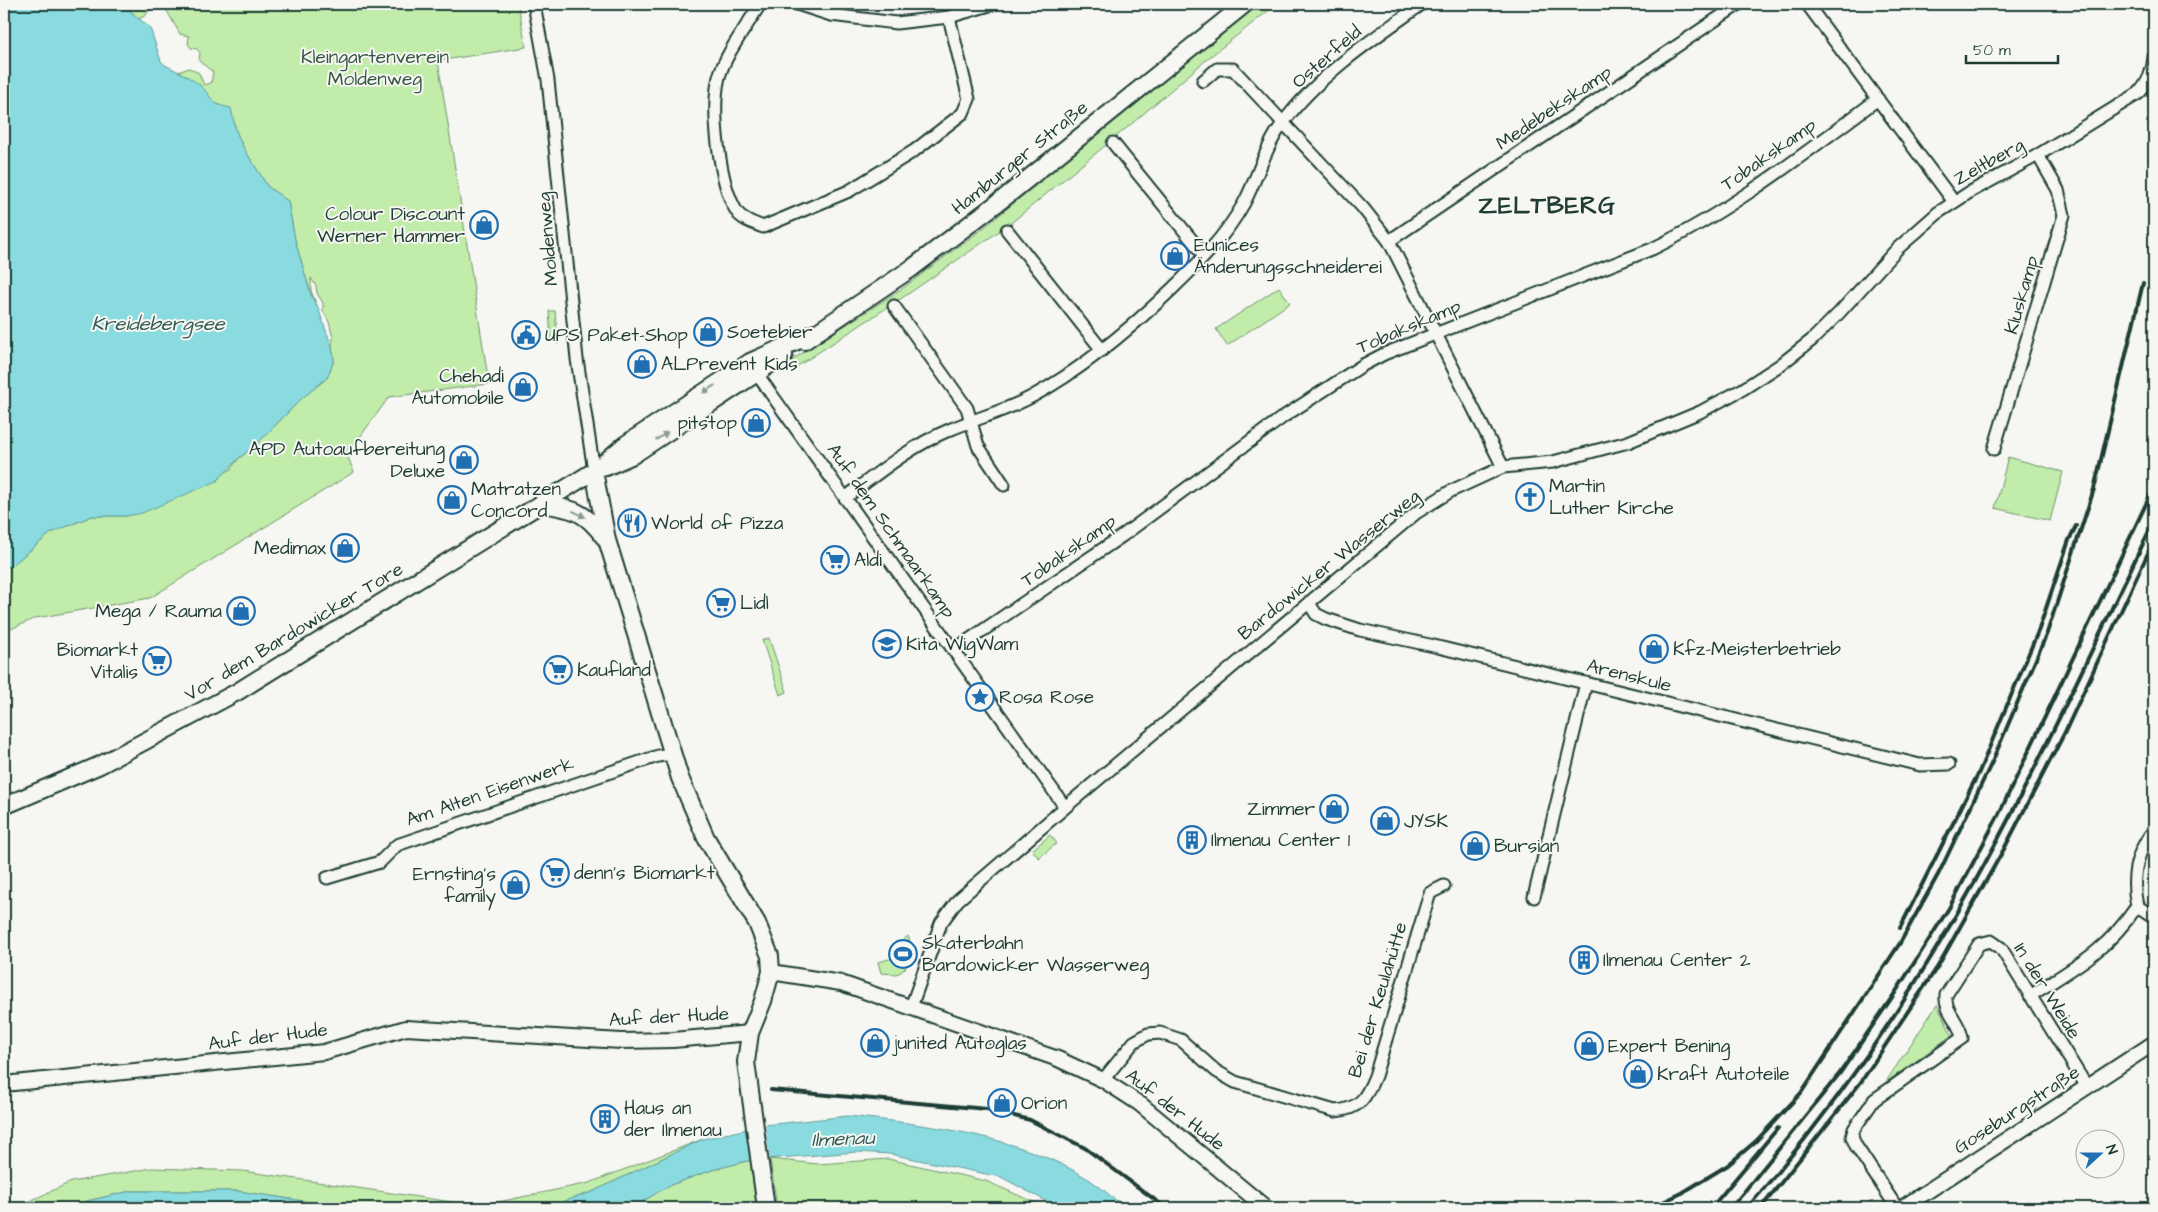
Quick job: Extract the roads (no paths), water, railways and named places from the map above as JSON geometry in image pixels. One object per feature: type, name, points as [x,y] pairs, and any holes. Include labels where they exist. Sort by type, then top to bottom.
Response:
[{"type":"main road","name":"Hamburger Straße","points":[[813,334],[912,268],[1004,198],[1245,4]]},
{"type":"main road","name":"Vor dem Bardowicker Tore","points":[[4,806],[92,769],[201,713],[594,471],[626,444],[750,362],[813,334]]},
{"type":"main road","name":"Vor dem Bardowicker Tore","points":[[594,471],[633,455],[757,374],[813,334]]},
{"type":"main road","points":[[594,471],[607,540],[671,754],[690,804],[706,838],[765,939],[770,956],[771,972]]},
{"type":"main road","points":[[541,504],[577,511],[593,522],[607,540]]},
{"type":"main road","name":"Auf der Hude","points":[[750,1033],[763,1001],[771,972]]},
{"type":"main road","points":[[750,1033],[746,1062],[766,1208]]},
{"type":"street","name":"Moldenweg","points":[[534,4],[550,89],[577,359],[594,471]]},
{"type":"street","points":[[760,4],[727,59],[720,76],[715,116],[727,189],[737,212],[743,218],[762,227],[848,191],[914,151],[963,113],[969,99],[949,17]]},
{"type":"street","points":[[797,4],[831,15],[896,22],[949,17],[993,4]]},
{"type":"street","name":"Osterfeld","points":[[845,498],[910,451],[950,430],[1031,398],[1102,350],[1172,288],[1232,222],[1244,202],[1275,135],[1295,108],[1352,55],[1422,4]]},
{"type":"street","name":"Medebekskamp","points":[[1389,242],[1739,4]]},
{"type":"street","name":"Zeltberg","points":[[1807,4],[1954,202],[2038,155],[2138,93],[2144,88],[2153,69],[2154,56]]},
{"type":"street","points":[[1204,81],[1217,69],[1233,68],[1363,208],[1389,242],[1503,467]]},
{"type":"street","name":"Tobakskamp","points":[[954,650],[1122,536],[1297,407],[1373,359],[1652,249],[1687,232],[1767,182],[1878,99]]},
{"type":"street","points":[[1113,143],[1204,255]]},
{"type":"street","name":"Kluskamp","points":[[1994,449],[2064,215],[2058,190],[2038,155]]},
{"type":"street","name":"Bardowicker Wasserweg","points":[[911,1007],[941,923],[950,910],[978,882],[1425,506],[1472,480],[1503,467],[1553,462],[1628,442],[1700,412],[1743,389],[1805,346],[1834,318],[1897,249],[1954,202]]},
{"type":"street","points":[[1007,230],[1102,350]]},
{"type":"street","points":[[894,306],[967,408],[978,446],[1004,485]]},
{"type":"street","name":"Auf dem Schmaarkamp","points":[[757,374],[1065,807]]},
{"type":"street","name":"Arenskule","points":[[1309,602],[1316,614],[1360,630],[1920,766],[1949,764]]},
{"type":"street","points":[[1534,897],[1586,684]]},
{"type":"street","name":"Am Alten Eisenwerk","points":[[327,878],[380,862],[396,845],[590,778],[658,756],[671,754]]},
{"type":"street","points":[[2030,996],[2095,954],[2123,927],[2137,906],[2134,890],[2135,870],[2140,852],[2154,830]]},
{"type":"street","name":"Bei der Keulahütte","points":[[1104,1080],[1134,1042],[1148,1034],[1160,1033],[1181,1040],[1216,1071],[1235,1082],[1335,1111],[1348,1110],[1357,1105],[1365,1097],[1375,1076],[1430,893],[1444,886]]},
{"type":"street","points":[[2137,906],[2154,917]]},
{"type":"street","name":"In der Weide","points":[[1897,1208],[1856,1146],[1852,1137],[1854,1129],[1874,1100],[1962,1038],[1961,1031],[1945,1003],[1946,995],[1979,944],[1990,941],[2001,948],[2086,1086]]},
{"type":"street","name":"Auf der Hude","points":[[771,972],[841,983],[1058,1059],[1104,1080],[1140,1104],[1266,1208]]},
{"type":"street","name":"Auf der Hude","points":[[4,1084],[324,1052],[406,1028],[621,1041],[673,1040],[750,1033]]},
{"type":"street","name":"Goseburgstraße","points":[[1902,1208],[2154,1043]]},
{"type":"water","name":"Kreidebergsee","points":[[4,4],[122,4],[150,28],[161,61],[165,65],[195,81],[216,103],[231,108],[236,131],[243,147],[268,187],[288,201],[295,240],[311,295],[318,308],[332,347],[334,360],[327,378],[301,399],[254,447],[239,458],[217,481],[142,513],[127,516],[92,516],[51,533],[11,566],[4,569]]},
{"type":"water","name":"Ilmenau","points":[[848,1116],[942,1128],[1003,1142],[1033,1152],[1090,1180],[1126,1208],[1059,1208],[1001,1177],[890,1154],[857,1152],[751,1160],[712,1170],[668,1186],[632,1208],[544,1208],[592,1192],[703,1139],[765,1125]]},
{"type":"water","points":[[131,1191],[238,1191],[349,1208],[65,1208],[78,1203]]},
{"type":"railway","points":[[1650,1208],[1682,1193],[1728,1165],[1756,1141],[1801,1093],[1900,943],[1939,873],[1993,760],[2047,633],[2094,489],[2143,283]]},
{"type":"railway","points":[[1731,1208],[1840,1073],[1895,993],[1949,908],[1998,816],[2154,487]]},
{"type":"railway","points":[[1747,1208],[1796,1150],[1843,1089],[1887,1026],[1928,962],[2018,800],[2154,521]]},
{"type":"railway","points":[[1900,928],[1979,772],[2039,629],[2069,540],[2076,526]]},
{"type":"railway","points":[[1761,1208],[1861,1082],[1938,966],[2004,849],[2064,734],[2154,540]]},
{"type":"railway","points":[[771,1090],[987,1109],[1030,1120],[1085,1148],[1166,1208]]},
{"type":"railway","points":[[1711,1208],[1778,1128]]},
{"type":"place","name":"Colour Discount Werner Hammer","points":[[484,225]]},
{"type":"place","name":"Eunices Änderungsschneiderei","points":[[1175,256]]},
{"type":"place","name":"Soetebier","points":[[708,332]]},
{"type":"place","name":"UPS Paket-Shop","points":[[526,335]]},
{"type":"place","name":"ALPrevent Kids","points":[[642,364]]},
{"type":"place","name":"Chehadi Automobile","points":[[523,387]]},
{"type":"place","name":"pitstop","points":[[756,423]]},
{"type":"place","name":"APD Autoaufbereitung Deluxe","points":[[464,460]]},
{"type":"place","name":"Martin Luther Kirche","points":[[1530,497]]},
{"type":"place","name":"Matratzen Concord","points":[[452,500]]},
{"type":"place","name":"World of Pizza","points":[[632,523]]},
{"type":"place","name":"Medimax","points":[[345,548]]},
{"type":"place","name":"Aldi","points":[[835,560]]},
{"type":"place","name":"Lidl","points":[[721,603]]},
{"type":"place","name":"Mega / Rauma","points":[[241,611]]},
{"type":"place","name":"Kita WigWam","points":[[887,644]]},
{"type":"place","name":"Kfz-Meisterbetrieb","points":[[1654,649]]},
{"type":"place","name":"Biomarkt Vitalis","points":[[157,661]]},
{"type":"place","name":"Kaufland","points":[[558,670]]},
{"type":"place","name":"Rosa Rose","points":[[980,697]]},
{"type":"place","name":"Zimmer","points":[[1334,809]]},
{"type":"place","name":"JYSK","points":[[1385,821]]},
{"type":"place","name":"Ilmenau Center 1","points":[[1192,840]]},
{"type":"place","name":"Bursian","points":[[1475,846]]},
{"type":"place","name":"denn's Biomarkt","points":[[555,873]]},
{"type":"place","name":"Ernsting's family","points":[[515,885]]},
{"type":"place","name":"Skaterbahn Bardowicker Wasserweg","points":[[903,954]]},
{"type":"place","name":"Ilmenau Center 2","points":[[1584,960]]},
{"type":"place","name":"junited Autoglas","points":[[875,1043]]},
{"type":"place","name":"Expert Bening","points":[[1589,1046]]},
{"type":"place","name":"Kraft Autoteile","points":[[1638,1074]]},
{"type":"place","name":"Orion","points":[[1002,1103]]},
{"type":"place","name":"Haus an der Ilmenau","points":[[605,1119]]},
{"type":"district","name":"ZELTBERG","points":[[1547,206]]},
{"type":"park label","name":"Kleingartenverein Moldenweg","points":[[375,68]]}]
